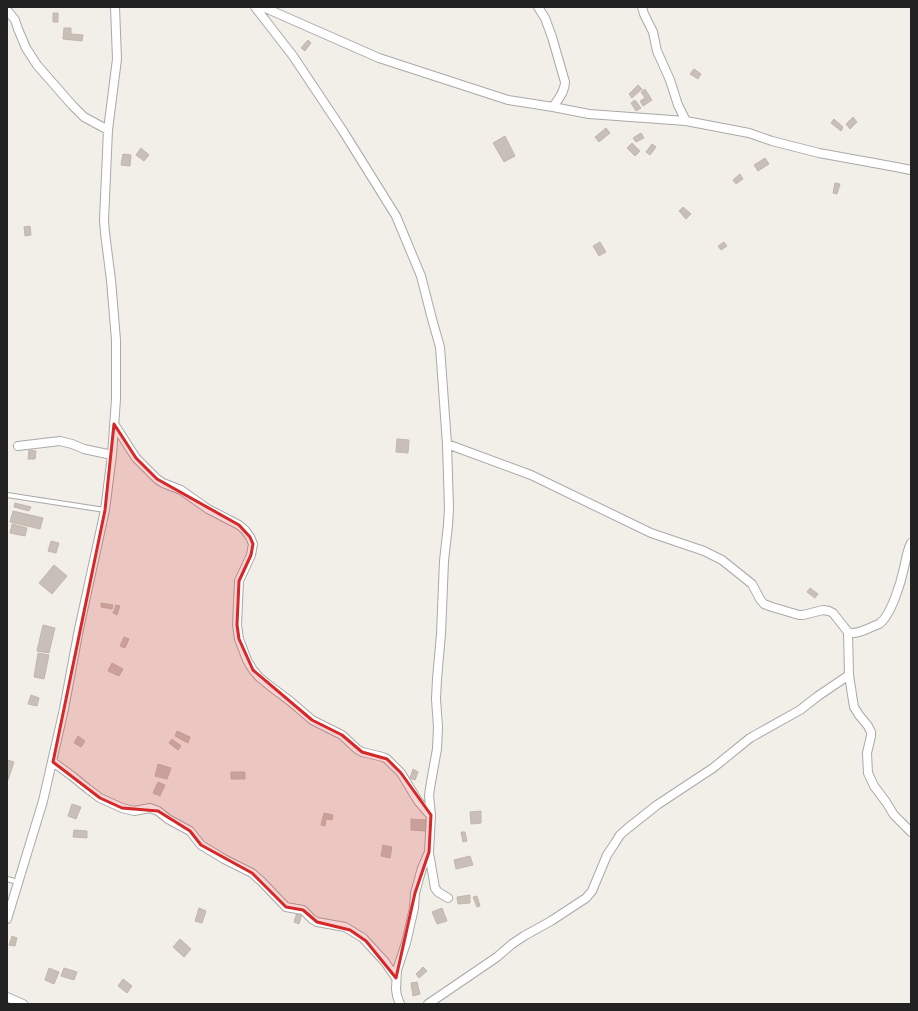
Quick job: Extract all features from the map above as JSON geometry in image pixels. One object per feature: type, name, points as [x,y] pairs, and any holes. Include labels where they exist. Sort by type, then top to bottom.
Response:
[{"type":"street","points":[[7,919],[44,801],[105,510],[112,455],[116,399],[116,340],[112,280],[104,233],[104,220],[108,130],[117,58],[115,7]]},
{"type":"street","points":[[255,7],[293,56],[344,131],[396,216],[421,276],[440,347],[447,444],[448,525],[444,561],[441,634],[436,699],[438,727],[437,749],[430,794],[431,815],[429,852],[435,888],[438,892],[448,898]]},
{"type":"street","points":[[263,7],[379,58],[508,100],[589,114],[686,121],[749,133],[772,141],[819,153],[911,170]]},
{"type":"street","points":[[538,7],[545,18],[552,37],[565,82],[565,87],[553,107]]},
{"type":"street","points":[[642,7],[653,32],[657,51],[670,80],[678,105],[686,121]]},
{"type":"street","points":[[7,10],[15,20],[26,48],[37,65],[72,105],[84,116],[108,130]]},
{"type":"street","points":[[114,424],[136,458],[156,479],[181,490],[208,509],[239,525],[250,537],[253,544],[239,581],[237,625],[239,639],[247,660],[253,670],[259,677],[312,720],[342,735],[362,752],[387,759],[401,773],[418,801],[431,815]]},
{"type":"street","points":[[18,446],[60,441],[84,449],[112,455]]},
{"type":"street","points":[[447,444],[531,475],[658,536],[704,551],[722,560],[752,584],[764,604],[772,608],[799,615],[823,610],[833,613],[848,632],[850,675],[854,707],[871,732],[867,752],[868,773],[870,779],[894,815],[911,832]]},
{"type":"street","points":[[848,632],[855,633],[882,623],[888,615],[905,566],[907,551],[911,543]]},
{"type":"street","points":[[428,1004],[496,957],[512,944],[586,898],[592,891],[614,842],[628,828],[657,805],[713,768],[750,738],[800,710],[850,675]]},
{"type":"street","points":[[52,762],[100,798],[122,808],[134,811],[150,808],[158,811],[168,819],[190,831],[201,845],[224,859],[252,873],[286,907],[303,910],[317,922],[341,926],[350,930],[366,941],[396,978]]},
{"type":"street","points":[[400,1004],[397,996],[397,970],[406,943],[414,908],[415,893],[422,868],[429,852]]},
{"type":"street","points":[[7,997],[23,1004]]},
{"type":"lane","points":[[7,495],[105,510]]},
{"type":"lane","points":[[7,879],[19,882]]},
{"type":"highlighted area","points":[[114,424],[136,458],[157,479],[239,525],[250,537],[253,544],[251,555],[239,581],[237,625],[239,639],[253,670],[312,720],[342,735],[362,752],[387,759],[401,773],[431,815],[429,852],[415,893],[396,978],[366,941],[350,930],[317,922],[303,910],[286,907],[252,873],[201,845],[190,831],[158,811],[122,808],[100,798],[53,762],[105,510]]},
{"type":"building","points":[[53,13],[58,13],[58,22],[53,22]]},
{"type":"building","points":[[64,28],[71,28],[71,34],[83,35],[82,41],[63,39]]},
{"type":"building","points":[[308,40],[311,43],[305,51],[301,48]]},
{"type":"building","points":[[694,69],[701,74],[698,79],[690,74]]},
{"type":"building","points":[[638,85],[642,89],[632,98],[629,94]]},
{"type":"building","points":[[645,89],[652,100],[643,106],[640,101],[645,98],[641,92]]},
{"type":"building","points":[[635,100],[641,108],[636,111],[631,103]]},
{"type":"building","points":[[853,117],[857,122],[850,129],[846,124]]},
{"type":"building","points":[[834,119],[843,127],[841,131],[831,123]]},
{"type":"building","points":[[606,128],[610,133],[599,142],[595,137]]},
{"type":"building","points":[[641,133],[644,138],[636,142],[633,138]]},
{"type":"building","points":[[505,136],[515,156],[504,162],[493,143]]},
{"type":"building","points":[[632,143],[640,151],[635,156],[627,148]]},
{"type":"building","points":[[652,144],[656,147],[650,155],[646,152]]},
{"type":"building","points":[[141,148],[149,155],[144,161],[136,155]]},
{"type":"building","points":[[123,154],[131,155],[130,166],[121,165]]},
{"type":"building","points":[[765,158],[769,164],[758,171],[754,165]]},
{"type":"building","points":[[740,174],[743,179],[736,184],[733,180]]},
{"type":"building","points":[[835,183],[840,184],[837,194],[833,193]]},
{"type":"building","points":[[683,207],[691,214],[686,219],[679,211]]},
{"type":"building","points":[[30,226],[31,235],[25,236],[24,227]]},
{"type":"building","points":[[600,242],[606,252],[599,256],[593,246]]},
{"type":"building","points":[[724,242],[727,246],[721,250],[718,246]]},
{"type":"building","points":[[397,439],[409,440],[408,453],[396,452]]},
{"type":"building","points":[[29,450],[36,451],[35,459],[28,459]]},
{"type":"building","points":[[15,503],[31,507],[29,511],[14,507]]},
{"type":"building","points":[[13,511],[43,518],[40,529],[10,522]]},
{"type":"building","points":[[12,524],[27,528],[25,536],[10,533]]},
{"type":"building","points":[[51,541],[59,543],[56,553],[48,551]]},
{"type":"building","points":[[54,565],[67,576],[52,594],[39,583]]},
{"type":"building","points":[[810,588],[818,594],[815,598],[807,592]]},
{"type":"building","points":[[101,603],[113,605],[112,609],[101,607]]},
{"type":"building","points":[[116,605],[120,606],[117,615],[113,613]]},
{"type":"building","points":[[43,625],[55,628],[49,653],[37,651]]},
{"type":"building","points":[[124,637],[129,639],[125,648],[120,646]]},
{"type":"building","points":[[38,653],[49,655],[44,679],[34,677]]},
{"type":"building","points":[[112,663],[123,669],[119,676],[108,671]]},
{"type":"building","points":[[31,695],[39,698],[37,706],[28,704]]},
{"type":"building","points":[[177,731],[190,737],[188,743],[175,736]]},
{"type":"building","points":[[78,736],[85,741],[81,747],[74,743]]},
{"type":"building","points":[[172,739],[181,746],[178,750],[169,743]]},
{"type":"building","points":[[7,760],[14,762],[8,780],[7,780]]},
{"type":"building","points":[[158,764],[171,768],[167,779],[155,776]]},
{"type":"building","points":[[413,769],[418,772],[415,780],[410,778]]},
{"type":"building","points":[[231,772],[245,772],[245,779],[231,779]]},
{"type":"building","points":[[158,782],[165,785],[160,796],[153,793]]},
{"type":"building","points":[[72,804],[81,807],[76,819],[68,816]]},
{"type":"building","points":[[481,811],[481,823],[471,824],[470,812]]},
{"type":"building","points":[[324,813],[333,815],[332,820],[326,819],[325,826],[321,825]]},
{"type":"building","points":[[411,819],[426,820],[425,831],[411,830]]},
{"type":"building","points":[[74,830],[87,831],[87,838],[73,837]]},
{"type":"building","points":[[461,832],[465,832],[467,841],[463,842]]},
{"type":"building","points":[[383,845],[392,847],[390,858],[381,856]]},
{"type":"building","points":[[470,856],[473,865],[456,869],[454,860]]},
{"type":"building","points":[[470,895],[470,903],[458,904],[457,897]]},
{"type":"building","points":[[477,896],[480,906],[477,907],[473,897]]},
{"type":"building","points":[[199,908],[206,911],[202,923],[195,921]]},
{"type":"building","points":[[442,908],[447,921],[437,924],[432,912]]},
{"type":"building","points":[[297,912],[302,914],[299,924],[294,922]]},
{"type":"building","points":[[12,936],[17,938],[15,946],[9,945]]},
{"type":"building","points":[[180,939],[191,949],[184,957],[173,947]]},
{"type":"building","points":[[423,967],[427,971],[419,978],[416,974]]},
{"type":"building","points":[[49,968],[59,972],[54,984],[45,980]]},
{"type":"building","points":[[64,968],[77,972],[74,980],[61,976]]},
{"type":"building","points":[[123,979],[132,986],[127,993],[118,986]]},
{"type":"building","points":[[417,982],[420,994],[413,996],[411,983]]}]
